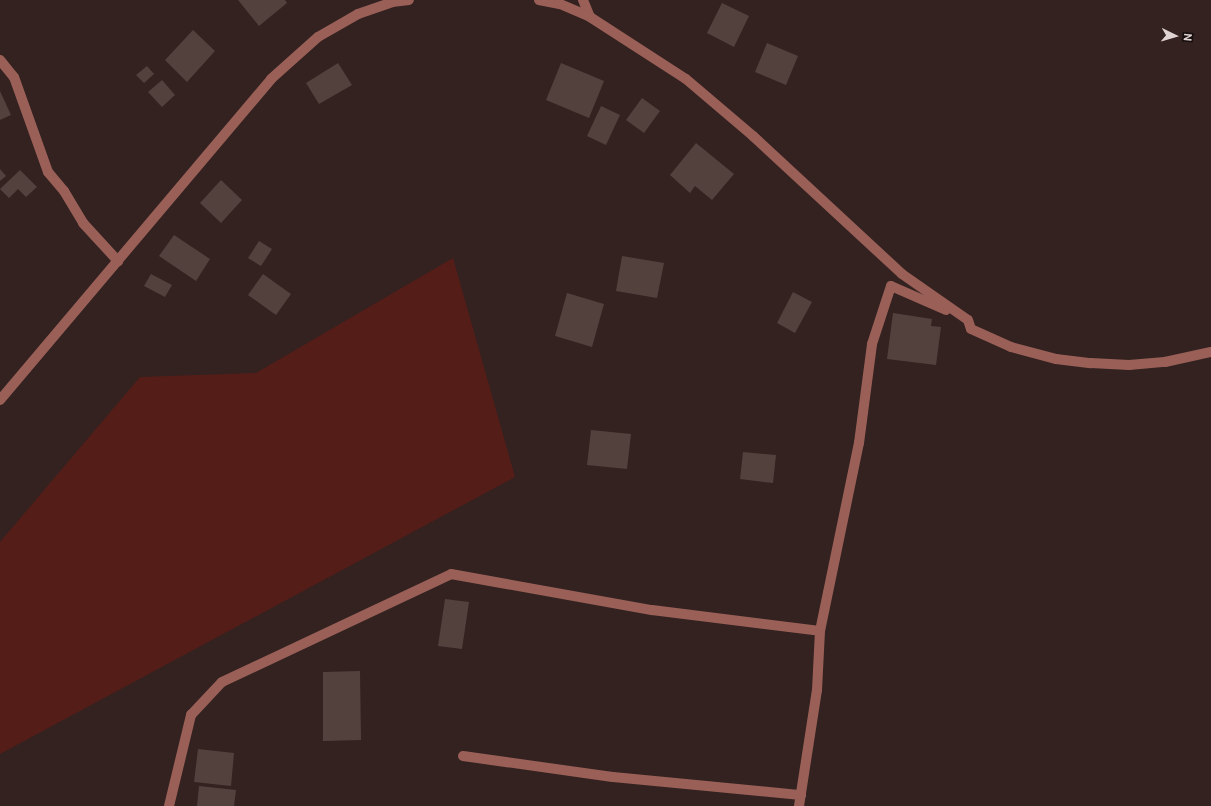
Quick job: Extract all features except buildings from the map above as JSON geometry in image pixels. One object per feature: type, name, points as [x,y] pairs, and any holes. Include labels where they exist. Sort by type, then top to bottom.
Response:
[{"type":"street","points":[[0,400],[271,79],[318,37],[358,14],[392,2],[409,0]]},
{"type":"street","points":[[539,0],[560,4],[590,17],[642,49],[714,101],[902,274],[968,320],[971,329],[1011,348],[1056,359],[1129,366],[1165,362],[1211,352]]},
{"type":"street","points":[[583,0],[590,17]]},
{"type":"street","points":[[0,60],[14,77],[48,172],[64,190],[83,223],[118,261]]},
{"type":"street","points":[[799,806],[817,690],[820,631],[860,442],[872,344],[891,286],[968,320]]},
{"type":"street","points":[[169,806],[191,715],[222,682],[450,574],[652,610],[820,631]]},
{"type":"street","points":[[463,756],[613,777],[801,795]]},
{"type":"shaded area","points":[[453,258],[515,477],[0,754],[0,542],[140,377],[256,373]]}]
